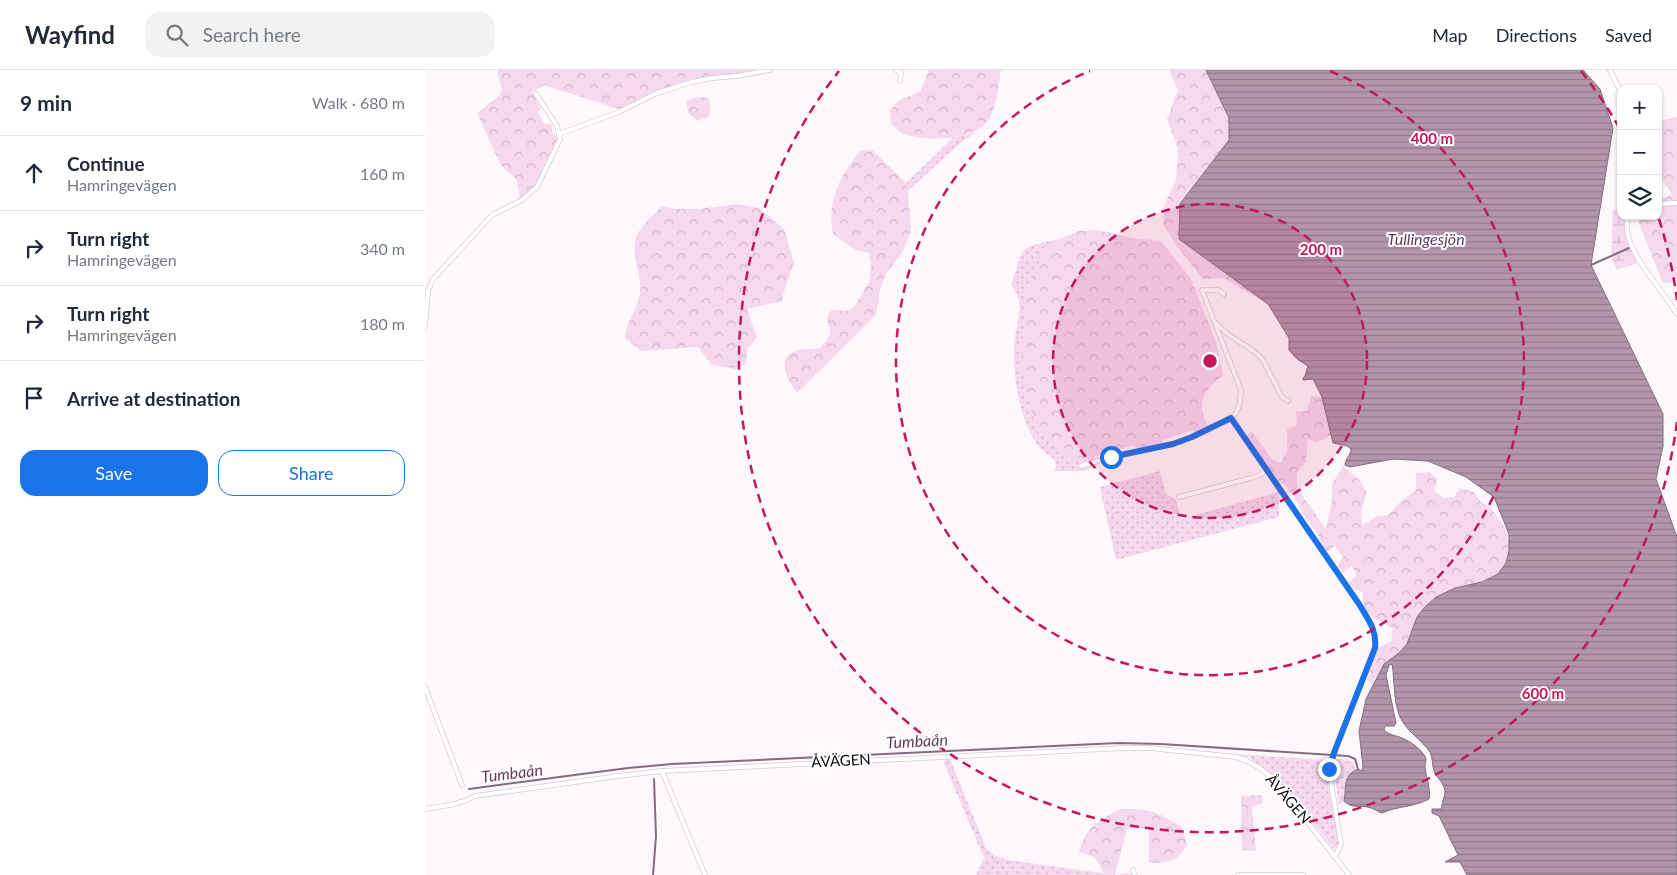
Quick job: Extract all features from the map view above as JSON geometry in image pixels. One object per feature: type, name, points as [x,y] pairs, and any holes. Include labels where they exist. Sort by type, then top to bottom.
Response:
[{"type":"street","points":[[559,134],[587,125],[657,94],[692,82],[770,70]]},
{"type":"street","points":[[896,70],[901,73],[900,81]]},
{"type":"street","points":[[1610,70],[1618,85]]},
{"type":"street","points":[[425,326],[428,291],[433,279],[492,216],[522,200],[537,187],[560,139],[557,126],[536,94]]},
{"type":"street","points":[[1662,204],[1677,203]]},
{"type":"street","points":[[1628,220],[1629,239],[1641,262],[1677,314]]},
{"type":"street","points":[[1081,466],[1111,457],[1173,444],[1192,437],[1235,415],[1240,405],[1241,390],[1203,290],[1218,290],[1224,294]]},
{"type":"street","points":[[1215,323],[1259,355],[1282,397],[1287,401]]},
{"type":"street","points":[[1231,418],[1359,604],[1372,626],[1376,638],[1375,648],[1331,762],[1330,776],[1341,844],[1335,857]]},
{"type":"street","points":[[1179,497],[1257,476],[1267,470]]},
{"type":"street","points":[[425,687],[462,785]]},
{"type":"street","name":"ÅVÄGEN","points":[[425,809],[455,805],[475,796],[662,771],[1149,748],[1236,757],[1260,768],[1275,781],[1349,875]]},
{"type":"street","points":[[662,771],[705,875]]},
{"type":"street","points":[[1133,870],[1135,875]]},
{"type":"street","points":[[1238,875],[1303,875]]},
{"type":"green space","points":[[497,70],[756,70],[699,78],[681,83],[619,109],[544,85],[532,92],[541,109],[537,112],[545,124],[551,123],[553,134],[558,138],[535,186],[520,199],[517,180],[501,165],[477,113],[500,95],[502,89]]},
{"type":"green space","points":[[929,70],[1001,70],[995,104],[987,122],[970,133],[947,138],[922,138],[902,133],[896,129],[891,123],[890,111],[898,101],[921,91]]},
{"type":"green space","points":[[1169,70],[1206,70],[1229,118],[1229,141],[1180,204],[1179,239],[1268,304],[1223,278],[1203,279],[1163,225],[1164,206],[1176,180],[1178,149],[1167,119],[1178,90]]},
{"type":"green space","points":[[706,97],[710,104],[708,117],[698,121],[689,113],[687,101]]},
{"type":"green space","points":[[1677,117],[1677,282],[1663,283],[1638,220],[1662,220],[1662,199],[1672,194],[1662,180],[1662,120]]},
{"type":"green space","points":[[977,132],[960,143],[908,191],[906,183],[952,138]]},
{"type":"green space","points":[[872,150],[906,183],[911,231],[902,253],[886,274],[880,289],[876,315],[797,393],[785,369],[787,357],[799,350],[820,348],[830,334],[827,320],[829,314],[832,310],[848,311],[854,307],[870,280],[871,265],[869,253],[856,250],[833,234],[832,211],[837,189],[847,169],[861,151]]},
{"type":"green space","points":[[737,204],[759,208],[784,229],[794,263],[782,301],[747,309],[757,338],[747,349],[746,363],[738,369],[712,365],[698,347],[641,351],[625,338],[627,327],[640,294],[640,279],[635,255],[635,240],[638,233],[662,206],[690,209]]},
{"type":"green space","points":[[1613,210],[1617,210],[1617,220],[1626,220],[1628,240],[1640,262],[1617,270],[1611,258]]},
{"type":"green space","points":[[1098,230],[1133,238],[1161,241],[1191,279],[1216,341],[1223,375],[1211,386],[1203,398],[1202,410],[1208,426],[1195,432],[1192,430],[1163,440],[1162,444],[1136,448],[1133,445],[1094,457],[1073,459],[1052,442],[1033,418],[1022,368],[1021,348],[1026,319],[1026,298],[1029,280],[1044,254],[1060,239],[1079,231]]},
{"type":"green space","points":[[1060,239],[1044,254],[1026,298],[1026,319],[1073,459],[1094,457],[1095,465],[1085,471],[1054,471],[1056,466],[1055,460],[1040,448],[1027,426],[1019,400],[1015,373],[1014,347],[1019,303],[1011,283],[1020,257],[1025,250],[1034,245]]},
{"type":"green space","points":[[1311,396],[1322,397],[1331,435],[1316,443],[1308,439],[1306,462],[1297,473],[1297,488],[1326,529],[1332,501],[1332,484],[1343,467],[1358,478],[1367,493],[1361,513],[1363,525],[1377,516],[1388,515],[1399,503],[1416,490],[1416,473],[1429,472],[1438,479],[1434,490],[1443,498],[1454,497],[1460,488],[1474,492],[1481,502],[1491,508],[1509,534],[1509,551],[1506,563],[1498,574],[1482,582],[1455,588],[1417,617],[1407,644],[1399,653],[1384,664],[1372,684],[1367,679],[1377,648],[1391,642],[1393,628],[1370,615],[1364,606],[1363,592],[1353,589],[1349,582],[1357,576],[1352,566],[1343,573],[1337,566],[1343,557],[1334,545],[1332,549],[1326,552],[1316,531],[1306,519],[1295,498],[1284,484],[1280,483],[1247,436],[1251,431],[1272,459],[1280,463],[1287,452],[1287,430],[1297,425],[1296,411],[1307,411]]},
{"type":"green space","points":[[1160,471],[1166,494],[1176,500],[1181,519],[1279,492],[1279,517],[1116,560],[1100,487]]},
{"type":"green space","points":[[1235,754],[1328,760],[1327,778],[1339,845],[1333,848],[1276,778],[1250,758]]},
{"type":"green space","points":[[950,759],[986,848],[994,855],[1008,860],[1115,875],[976,875],[984,858],[943,761]]},
{"type":"green space","points":[[1334,759],[1347,759],[1353,762],[1356,770],[1346,777],[1344,801],[1339,806],[1333,764]]},
{"type":"green space","points":[[1262,795],[1263,803],[1252,807],[1256,851],[1242,850],[1241,796]]},
{"type":"green space","points":[[1120,809],[1153,812],[1166,817],[1182,827],[1187,845],[1184,851],[1171,860],[1161,863],[1149,863],[1149,828],[1127,828],[1115,875],[1104,873],[1095,857],[1079,852],[1089,831],[1099,821]]},
{"type":"green space","points":[[1131,873],[1132,875],[1115,875]]},
{"type":"water","name":"Tullingesjön","points":[[1206,70],[1583,70],[1600,89],[1613,128],[1591,265],[1663,414],[1663,446],[1656,479],[1677,537],[1677,875],[1467,875],[1460,862],[1445,862],[1458,855],[1439,816],[1432,813],[1432,809],[1442,809],[1445,791],[1434,771],[1430,752],[1406,727],[1400,717],[1395,697],[1392,664],[1389,665],[1386,675],[1396,723],[1394,726],[1385,726],[1384,730],[1409,741],[1425,756],[1429,799],[1418,804],[1382,813],[1372,808],[1347,804],[1344,801],[1347,778],[1358,769],[1362,771],[1359,731],[1366,699],[1384,664],[1399,653],[1407,644],[1417,617],[1436,597],[1455,588],[1482,582],[1498,574],[1506,563],[1509,551],[1509,534],[1494,497],[1466,477],[1428,461],[1393,459],[1350,467],[1345,465],[1351,449],[1347,446],[1333,443],[1322,397],[1313,379],[1303,380],[1308,366],[1297,359],[1289,350],[1289,338],[1268,304],[1179,239],[1180,204],[1229,140],[1229,118]]},
{"type":"waterway","points":[[1591,265],[1629,248]]},
{"type":"waterway","name":"Tumbaån","points":[[469,789],[672,764],[1118,743],[1348,756],[1355,759],[1358,769]]},
{"type":"waterway","points":[[653,875],[656,836],[654,779]]},
{"type":"route","points":[[1111,457],[1173,444],[1231,418],[1359,604],[1372,626],[1376,638],[1375,648],[1329,769]]}]
